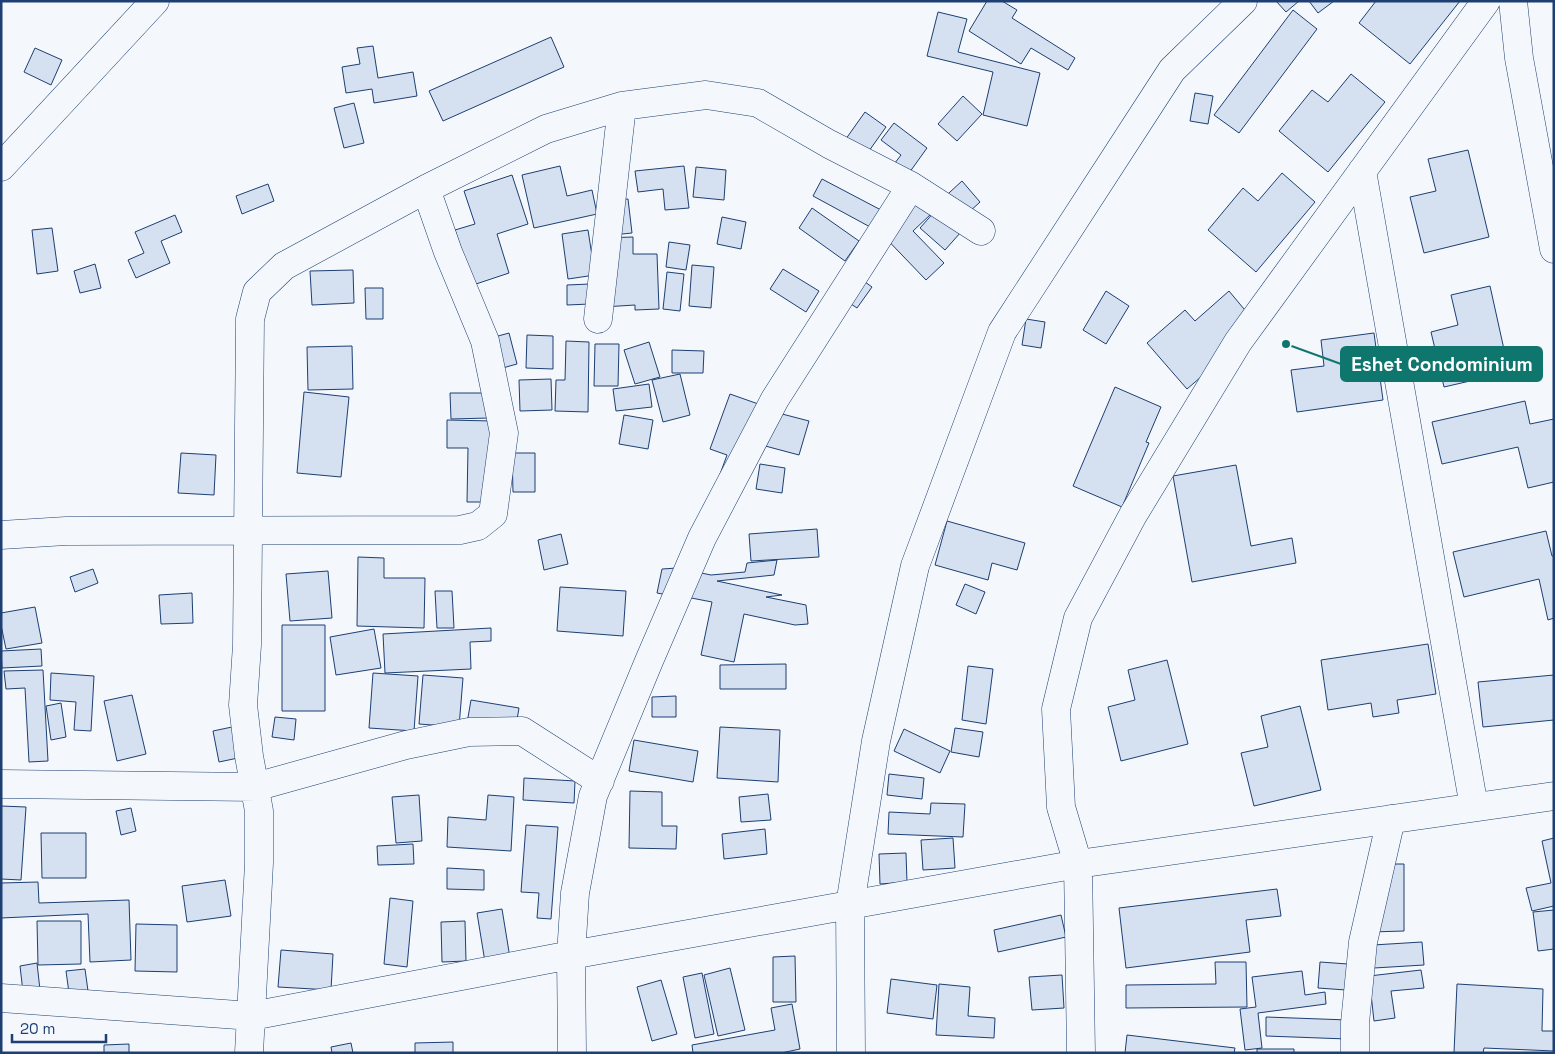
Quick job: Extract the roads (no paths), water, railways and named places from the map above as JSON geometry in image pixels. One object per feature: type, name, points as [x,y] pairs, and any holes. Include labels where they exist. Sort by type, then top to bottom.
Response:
[{"type":"street","points":[[1,167],[155,1]]},
{"type":"street","points":[[851,1053],[850,905],[876,741],[915,566],[1002,332],[1172,70],[1243,1]]},
{"type":"street","points":[[1081,1053],[1078,864],[1061,807],[1056,710],[1078,618],[1133,515],[1238,342],[1486,1]]},
{"type":"street","points":[[1513,1],[1519,58],[1554,249]]},
{"type":"street","points":[[249,1053],[259,863],[259,811],[243,705],[247,644],[250,319],[258,292],[284,266],[426,189],[546,129],[622,106],[706,95],[758,103],[829,144],[911,186],[981,231]]},
{"type":"street","points":[[598,319],[622,106]]},
{"type":"street","points":[[1362,171],[1474,807]]},
{"type":"street","points":[[572,1053],[571,955],[575,893],[593,796],[706,529],[775,399],[911,186]]},
{"type":"street","points":[[1,535],[66,531],[460,530],[478,526],[493,514],[504,433],[485,341],[448,252],[426,189]]},
{"type":"street","points":[[1,784],[255,787],[406,745],[469,732],[522,731],[600,781]]},
{"type":"street","points":[[1,998],[252,1016],[571,955],[1078,864],[1554,796]]},
{"type":"street","points":[[1355,1053],[1355,1023],[1363,942],[1391,819]]},
{"type":"place","name":"Eshet Condominium","points":[[1286,344]]}]
